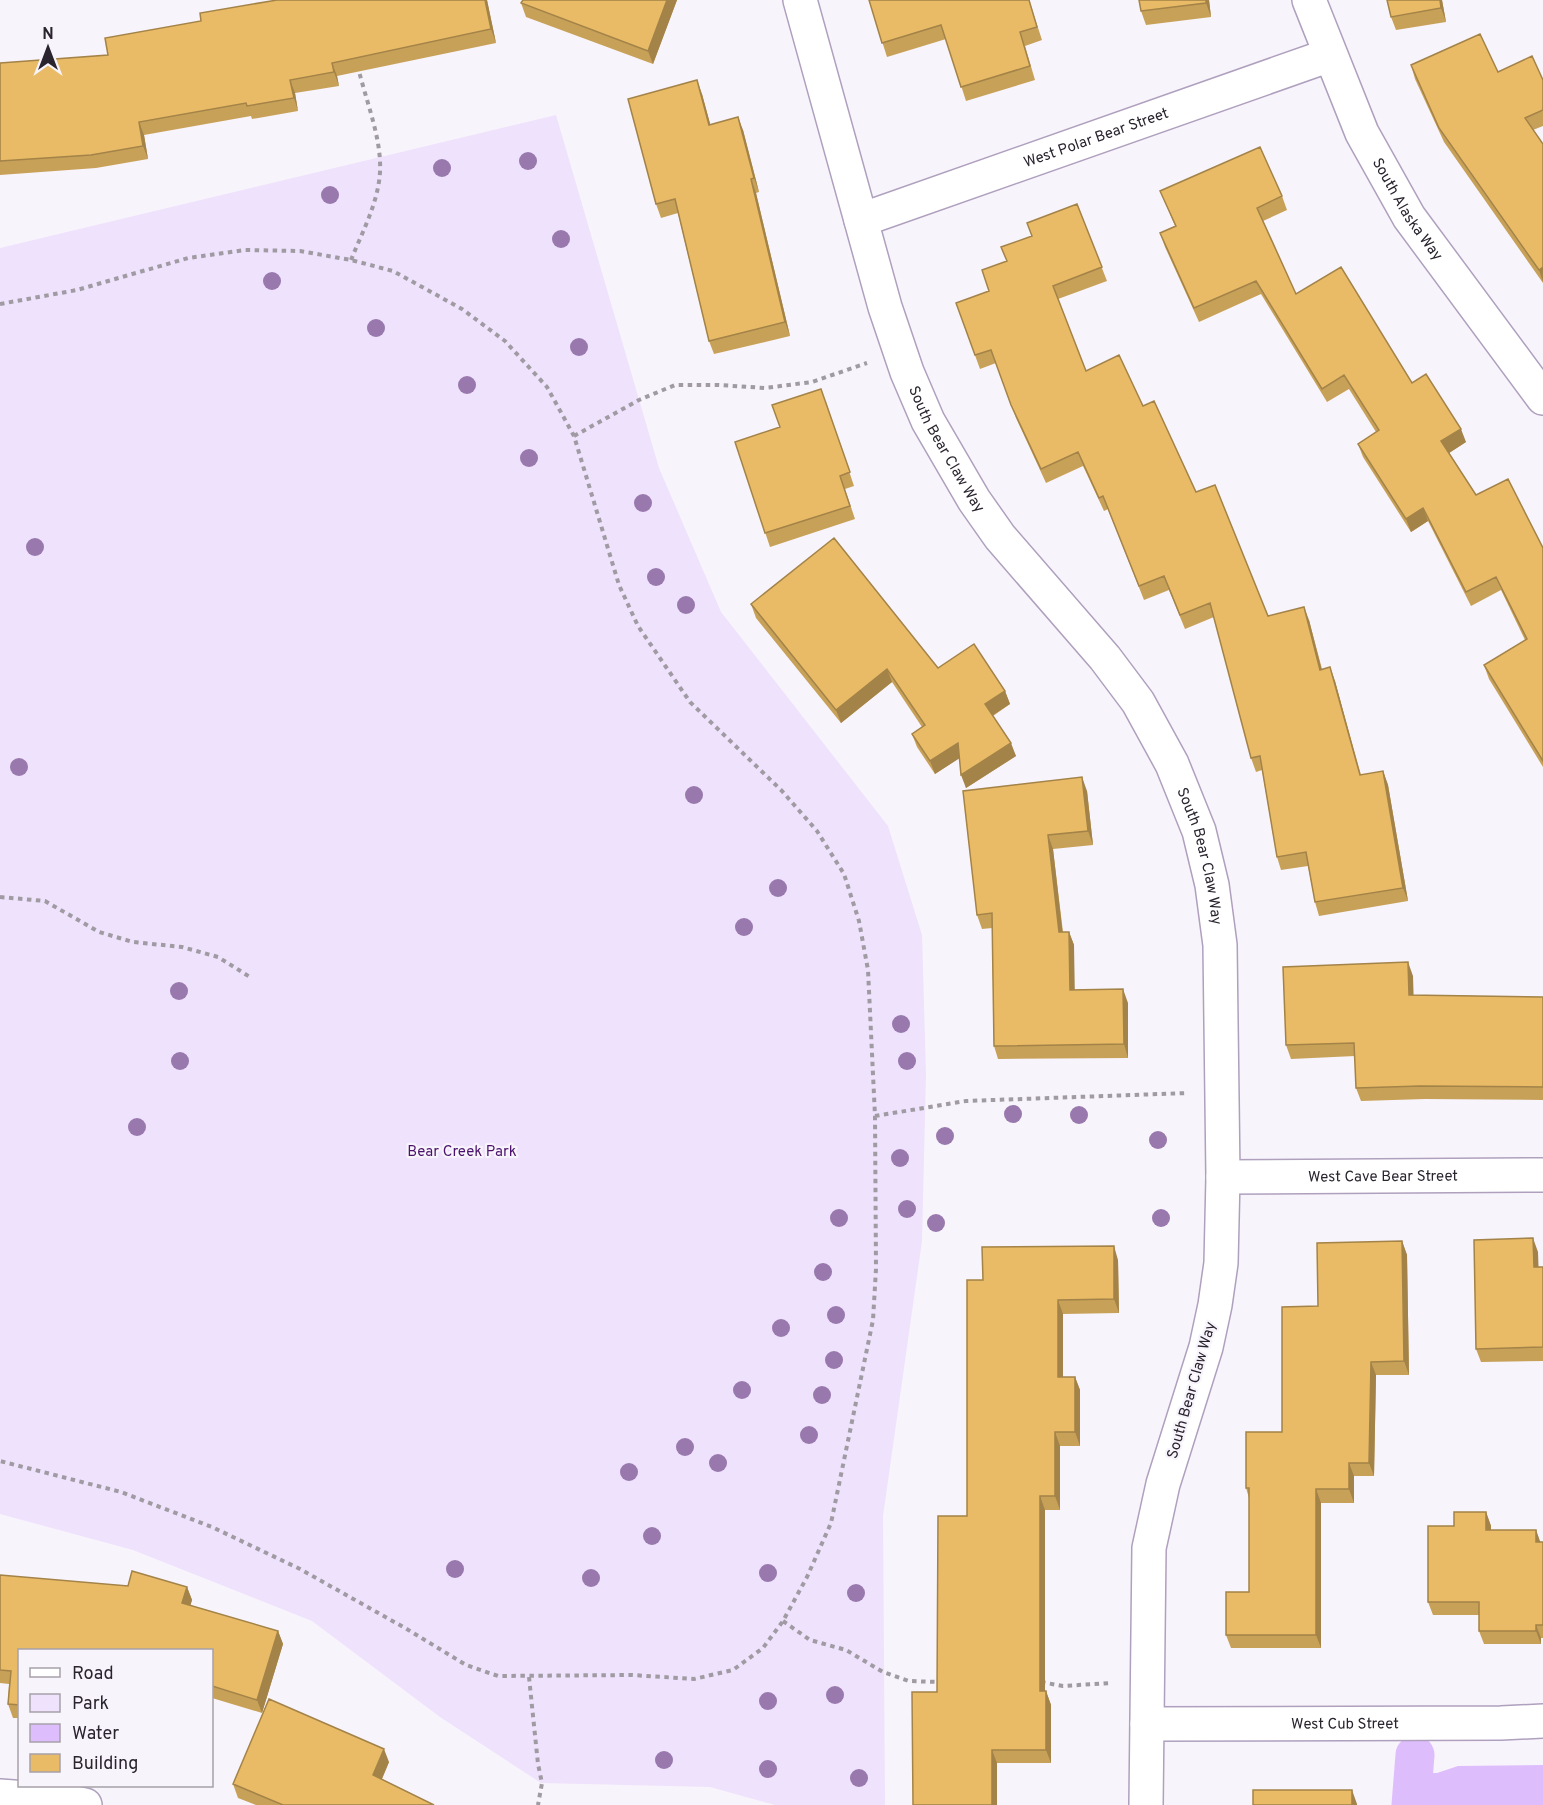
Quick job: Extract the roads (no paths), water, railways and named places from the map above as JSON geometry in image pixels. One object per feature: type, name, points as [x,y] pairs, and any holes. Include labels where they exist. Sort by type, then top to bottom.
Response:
[{"type":"street","name":"South Bear Claw Way","points":[[800,0],[885,307],[899,351],[928,421],[974,500],[1000,537],[1105,658],[1138,702],[1172,764],[1199,831],[1212,885],[1220,945],[1223,1177],[1221,1263],[1206,1347],[1163,1484],[1149,1548],[1146,1805]]},
{"type":"street","name":"South Alaska Way","points":[[1310,0],[1362,133],[1409,217],[1543,398]]},
{"type":"street","name":"West Polar Bear Street","points":[[861,220],[1330,55]]},
{"type":"street","name":"West Cave Bear Street","points":[[1223,1177],[1543,1175]]},
{"type":"street","name":"West Cub Street","points":[[1146,1724],[1543,1721]]},
{"type":"street","points":[[0,1796],[67,1801],[85,1805]]},
{"type":"water","points":[[1543,1765],[1543,1805],[1398,1805],[1398,1774],[1437,1773],[1458,1766]]},
{"type":"waterway","points":[[1411,1805],[1415,1755]]},
{"type":"park label","name":"Bear Creek Park","points":[[462,1151]]}]
